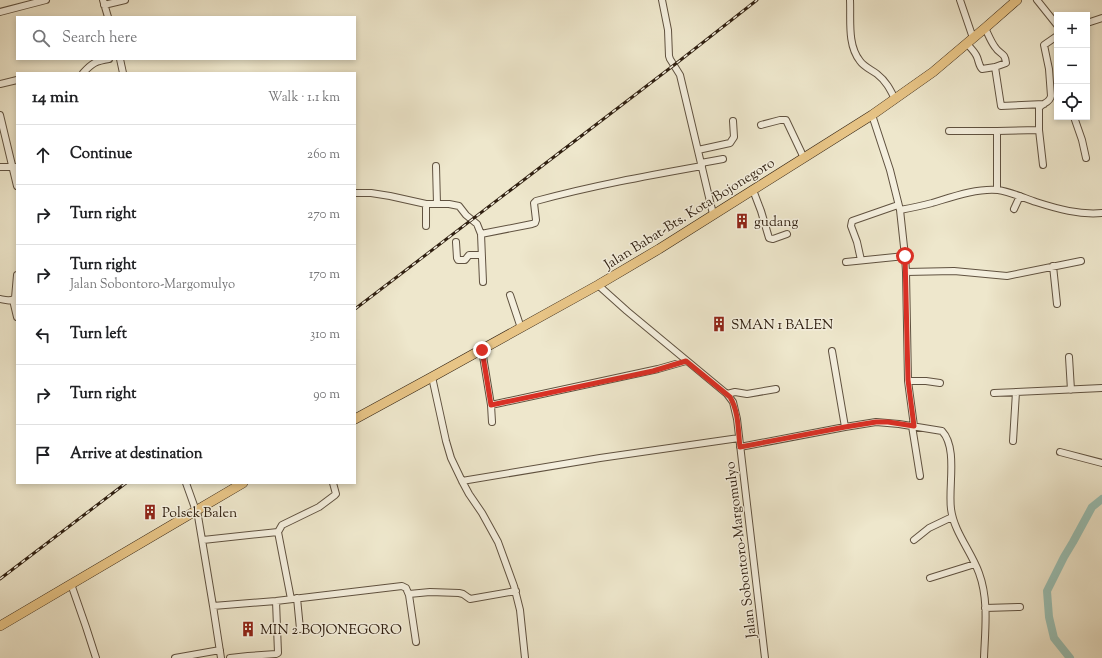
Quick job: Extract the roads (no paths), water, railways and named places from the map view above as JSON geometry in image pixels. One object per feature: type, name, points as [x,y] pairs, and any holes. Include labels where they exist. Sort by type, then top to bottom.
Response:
[{"type":"highway","name":"Jalan Babat-Bts. Kota Bojonegoro","points":[[356,418],[598,285],[659,249],[872,115],[933,72],[1017,0]]},
{"type":"highway","points":[[0,626],[241,484]]},
{"type":"street","points":[[0,12],[46,0]]},
{"type":"street","points":[[108,16],[104,2],[125,0]]},
{"type":"street","points":[[662,0],[668,30],[669,56],[670,60],[680,74],[713,214]]},
{"type":"street","points":[[850,0],[851,37],[854,50],[861,62],[889,86],[895,99]]},
{"type":"street","points":[[960,0],[970,41],[982,69],[995,68],[1006,63],[1006,58],[994,47],[986,28]]},
{"type":"street","points":[[1037,0],[1054,21]]},
{"type":"street","points":[[1090,22],[1102,18]]},
{"type":"street","points":[[1044,165],[1039,130],[1038,109],[1054,97],[1044,45],[1054,38]]},
{"type":"street","points":[[84,72],[95,62],[104,60]]},
{"type":"street","points":[[120,60],[123,72]]},
{"type":"street","points":[[995,68],[1001,106],[1044,104]]},
{"type":"street","points":[[0,84],[16,80]]},
{"type":"street","points":[[0,115],[15,168],[0,167]]},
{"type":"street","points":[[872,115],[890,170],[899,208],[906,272],[908,380],[920,476]]},
{"type":"street","points":[[761,125],[786,120],[804,158]]},
{"type":"street","points":[[1075,120],[1086,158]]},
{"type":"street","points":[[698,150],[730,143],[734,137],[733,121]]},
{"type":"street","points":[[997,130],[997,190]]},
{"type":"street","points":[[949,131],[1039,130]]},
{"type":"street","points":[[481,234],[535,223],[534,202],[536,201],[583,189],[702,165],[723,159]]},
{"type":"street","points":[[436,166],[437,204]]},
{"type":"street","points":[[753,190],[758,200],[769,238],[773,239],[787,234]]},
{"type":"street","points":[[861,260],[857,242],[851,226],[852,221],[899,208],[978,191],[997,190],[1064,210],[1085,213],[1102,213]]},
{"type":"street","points":[[356,192],[390,196],[426,204],[449,204],[459,206],[476,224],[481,234],[483,282]]},
{"type":"street","points":[[1014,209],[1020,196]]},
{"type":"street","points":[[426,204],[426,226]]},
{"type":"street","points":[[456,242],[458,260],[465,260],[469,255],[481,255]]},
{"type":"street","points":[[846,262],[905,256]]},
{"type":"street","points":[[906,272],[954,271],[1007,276],[1081,261]]},
{"type":"street","points":[[1053,266],[1057,304]]},
{"type":"street","name":"Jalan Sobontoro-Margomulyo","points":[[598,285],[730,397],[737,419],[765,658]]},
{"type":"street","points":[[16,289],[15,298],[13,300],[16,314]]},
{"type":"street","points":[[510,295],[521,328]]},
{"type":"street","points":[[0,299],[13,300]]},
{"type":"street","points":[[482,350],[491,405],[492,422]]},
{"type":"street","points":[[832,351],[845,427]]},
{"type":"street","points":[[1069,357],[1071,390]]},
{"type":"street","points":[[491,405],[653,371],[686,361]]},
{"type":"street","points":[[432,377],[451,458],[469,494],[482,513],[498,542],[516,591],[520,610],[525,658]]},
{"type":"street","points":[[908,380],[940,383]]},
{"type":"street","points":[[994,393],[1102,388]]},
{"type":"street","points":[[727,394],[735,392],[747,394],[776,389]]},
{"type":"street","points":[[1013,441],[1016,392]]},
{"type":"street","points":[[740,447],[845,427],[880,422],[944,432],[948,440],[951,455],[950,505],[952,517],[975,564],[982,583],[986,620],[984,658]]},
{"type":"street","points":[[462,481],[608,457],[739,438]]},
{"type":"street","points":[[1060,452],[1102,463]]},
{"type":"street","points":[[186,484],[196,511],[203,540],[221,658]]},
{"type":"street","points":[[300,629],[278,532],[282,525],[319,507],[335,495],[333,484]]},
{"type":"street","points":[[914,540],[929,528],[952,517]]},
{"type":"street","points":[[203,540],[278,532]]},
{"type":"street","points":[[930,578],[975,564]]},
{"type":"street","points":[[68,586],[86,626],[96,658]]},
{"type":"street","points":[[213,606],[276,601],[402,586],[406,588],[409,594],[416,642]]},
{"type":"street","points":[[409,594],[430,592],[459,593],[470,599],[516,591]]},
{"type":"street","points":[[230,658],[278,653],[276,601]]},
{"type":"street","points":[[985,608],[1020,607]]},
{"type":"street","points":[[175,658],[220,650]]},
{"type":"waterway","points":[[1070,658],[1054,638],[1049,617],[1047,591],[1092,507],[1102,499]]},
{"type":"railway","points":[[356,308],[757,0]]},
{"type":"railway","points":[[0,579],[125,484]]},
{"type":"place","name":"gudang","points":[[742,221]]},
{"type":"place","name":"SMAN 1 BALEN","points":[[719,324]]},
{"type":"place","name":"Polsek Balen","points":[[150,512]]},
{"type":"place","name":"MIN 2 BOJONEGORO","points":[[248,629]]}]
